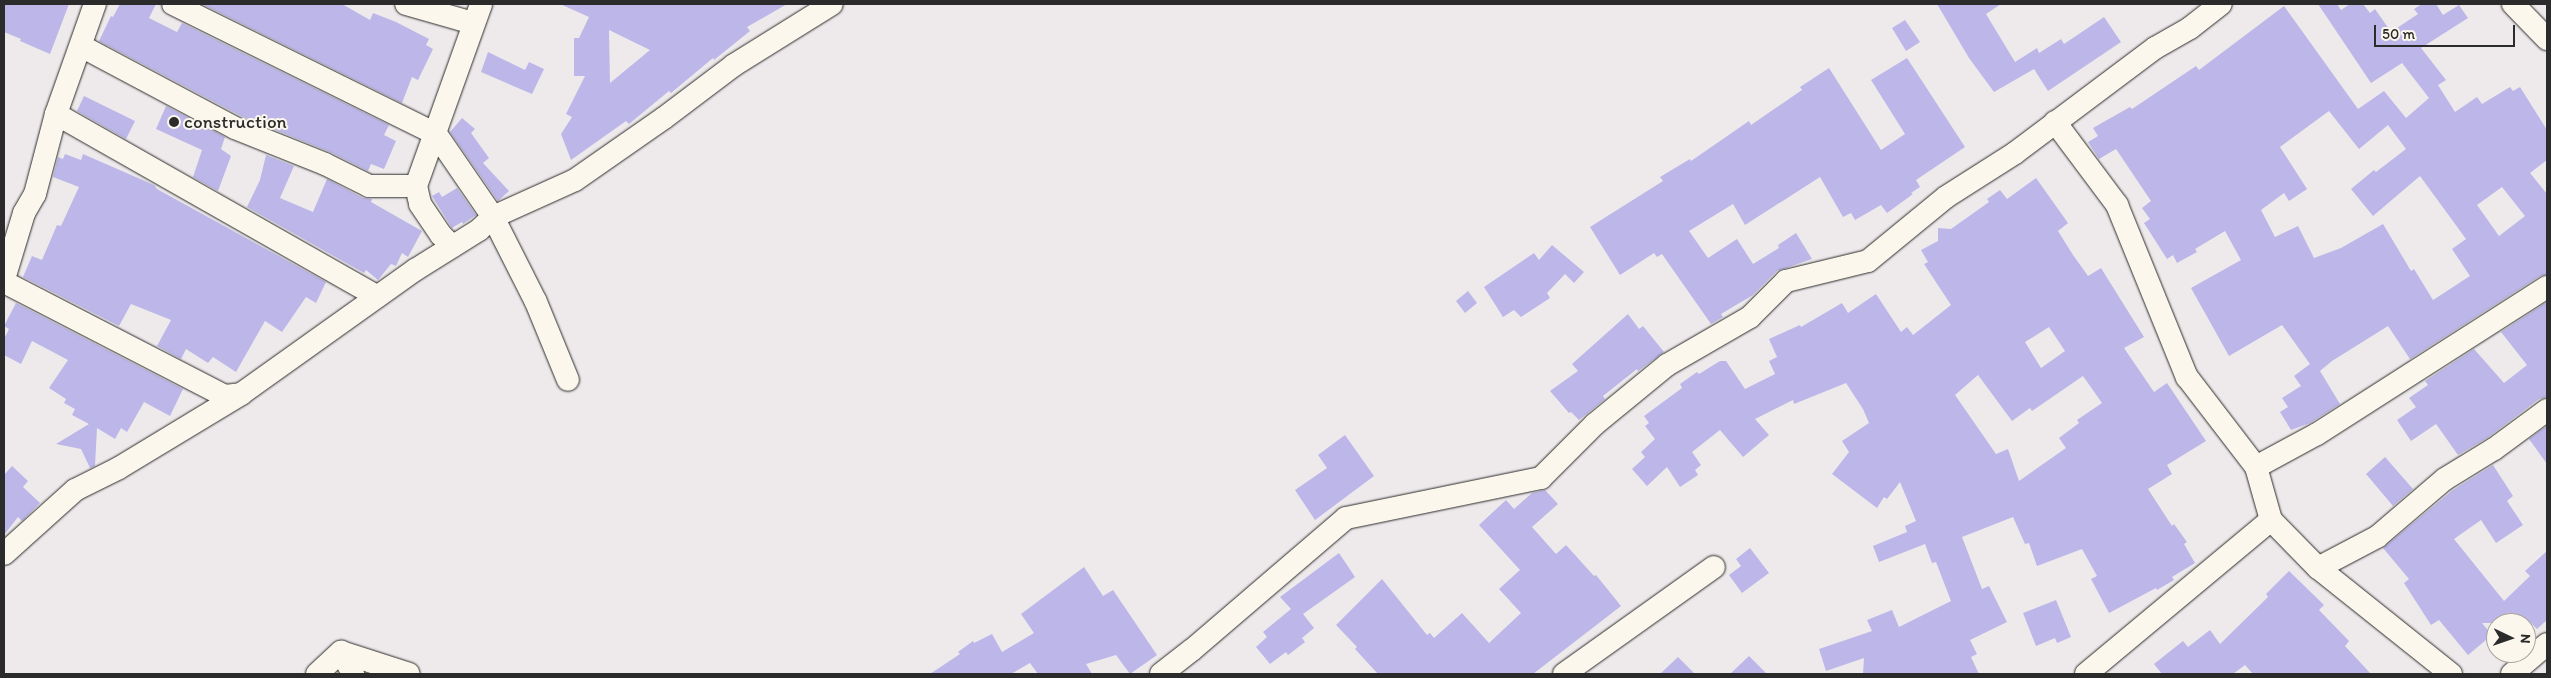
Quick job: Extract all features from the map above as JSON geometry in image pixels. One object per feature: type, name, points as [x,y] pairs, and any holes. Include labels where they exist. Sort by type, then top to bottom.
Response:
[{"type":"street","points":[[95,4],[56,114],[35,194],[24,213],[4,280],[225,396],[241,394]]},
{"type":"street","points":[[173,4],[436,134],[494,217],[536,302],[568,380]]},
{"type":"street","points":[[406,4],[477,13],[436,134],[416,186],[420,204],[441,235],[452,246]]},
{"type":"street","points":[[4,554],[75,490],[119,468],[241,394],[377,296],[479,230],[494,217],[575,180],[664,118],[734,65],[832,4]]},
{"type":"street","points":[[1161,674],[1192,650],[1346,518],[1541,478],[1595,424],[1668,365],[1750,316],[1786,281],[1868,262],[1946,196],[2015,153],[2155,48],[2190,28],[2221,4]]},
{"type":"street","points":[[2513,4],[2547,39]]},
{"type":"street","points":[[81,46],[235,128],[325,164],[369,186],[416,186]]},
{"type":"street","points":[[56,114],[377,296]]},
{"type":"street","points":[[2055,122],[2117,205],[2187,377],[2256,467],[2271,520],[2318,568],[2451,674]]},
{"type":"street","points":[[2256,467],[2317,434],[2547,287]]},
{"type":"street","points":[[2318,568],[2377,538],[2445,478],[2494,449],[2547,410]]},
{"type":"street","points":[[2086,674],[2271,520]]},
{"type":"street","points":[[1564,674],[1714,567]]},
{"type":"street","points":[[2512,674],[2547,644]]},
{"type":"street","points":[[317,674],[341,652]]},
{"type":"street","points":[[341,652],[353,674]]},
{"type":"street","points":[[341,652],[409,674]]},
{"type":"building","points":[[4,4],[69,4],[50,54],[4,32]]},
{"type":"building","points":[[120,4],[156,4],[149,18],[177,32],[182,23],[389,125],[384,135],[396,141],[384,169],[371,164],[368,171],[330,152],[241,116],[99,41],[111,16],[113,17]]},
{"type":"building","points":[[202,4],[342,4],[370,20],[373,13],[396,22],[429,39],[426,45],[433,49],[418,80],[412,77],[402,103]]},
{"type":"building","points":[[560,4],[787,4],[747,27],[750,31],[714,60],[713,58],[671,93],[669,91],[629,124],[626,121],[571,160],[561,134],[572,117],[566,114],[585,76],[574,76],[574,38],[579,38],[589,17]],"holes":[[[609,30],[650,50],[610,83]]]},
{"type":"building","points":[[1937,4],[2001,4],[1986,14],[2015,62],[2037,48],[2039,53],[2061,39],[2064,44],[2104,17],[2121,42],[2048,91],[2034,69],[1994,92],[1969,58]]},
{"type":"building","points":[[2318,4],[2337,4],[2341,10],[2350,4],[2363,4],[2370,13],[2375,9],[2391,32],[2418,14],[2414,9],[2422,4],[2436,4],[2443,15],[2459,5],[2468,18],[2421,48],[2446,80],[2438,85],[2455,112],[2477,97],[2482,104],[2510,87],[2513,91],[2520,87],[2547,130],[2547,160],[2530,173],[2547,194],[2547,274],[2540,276],[2410,359],[2388,326],[2332,361],[2320,371],[2340,404],[2310,423],[2291,430],[2280,412],[2288,407],[2282,398],[2301,386],[2294,376],[2310,364],[2282,325],[2229,356],[2191,288],[2241,260],[2225,231],[2195,249],[2197,252],[2177,263],[2173,255],[2167,259],[2144,223],[2150,219],[2142,208],[2151,201],[2116,149],[2099,159],[2088,142],[2098,136],[2093,128],[2130,107],[2132,109],[2196,66],[2199,70],[2284,6],[2358,109],[2384,91],[2406,118],[2429,98],[2402,63],[2371,83]],"holes":[[[2329,111],[2359,149],[2388,125],[2406,149],[2376,172],[2374,170],[2351,189],[2373,216],[2420,176],[2466,239],[2452,249],[2470,276],[2433,300],[2414,269],[2411,271],[2383,224],[2341,248],[2314,258],[2298,226],[2275,237],[2261,210],[2284,193],[2289,201],[2307,189],[2280,147]],[[2502,187],[2525,216],[2499,236],[2477,205]]]},
{"type":"building","points":[[1905,20],[1920,42],[1906,51],[1892,28]]},
{"type":"building","points":[[488,52],[525,70],[529,62],[544,69],[532,94],[481,72]]},
{"type":"building","points":[[1907,58],[1965,147],[1916,180],[1920,187],[1911,193],[1913,194],[1887,213],[1881,205],[1855,220],[1851,213],[1843,217],[1820,177],[1745,225],[1733,204],[1689,231],[1708,258],[1737,239],[1753,264],[1779,248],[1778,245],[1796,233],[1812,259],[1777,271],[1753,295],[1721,314],[1723,317],[1711,324],[1662,254],[1657,257],[1654,253],[1620,275],[1590,227],[1663,181],[1660,177],[1690,159],[1691,161],[1749,121],[1751,125],[1802,90],[1800,87],[1829,68],[1881,150],[1905,134],[1871,80]]},
{"type":"building","points":[[84,96],[135,121],[126,139],[77,111]]},
{"type":"building","points":[[166,106],[225,137],[221,149],[231,156],[218,191],[193,177],[202,150],[156,129]]},
{"type":"building","points":[[462,118],[475,129],[471,133],[489,158],[483,163],[509,191],[498,201],[450,132]]},
{"type":"building","points":[[65,154],[81,160],[83,154],[154,185],[157,189],[326,282],[316,303],[306,297],[282,332],[265,321],[236,372],[213,357],[208,363],[186,349],[181,359],[157,346],[171,320],[131,304],[119,326],[23,277],[32,256],[42,260],[57,225],[61,226],[79,187],[53,177],[58,157],[63,159]]},
{"type":"building","points":[[266,155],[294,166],[280,198],[313,212],[327,179],[363,198],[372,199],[371,202],[422,231],[408,257],[402,253],[396,266],[391,264],[378,280],[366,270],[364,273],[247,207],[260,180]]},
{"type":"building","points":[[2036,178],[2068,223],[2058,231],[2073,255],[2088,276],[2101,268],[2144,337],[2124,348],[2154,392],[2167,383],[2206,441],[2167,465],[2172,474],[2148,489],[2172,526],[2174,524],[2187,542],[2184,544],[2195,563],[2172,577],[2174,580],[2157,590],[2156,588],[2109,613],[2091,579],[2097,576],[2082,549],[2037,566],[2029,543],[2025,544],[2013,517],[1962,537],[1982,589],[1989,586],[2007,622],[1970,640],[1977,654],[1971,657],[1979,674],[1863,674],[1864,658],[1826,671],[1819,649],[1872,631],[1867,620],[1892,610],[1899,627],[1951,601],[1936,562],[1932,563],[1925,544],[1879,562],[1873,546],[1907,532],[1905,526],[1916,521],[1900,482],[1887,499],[1884,497],[1877,508],[1832,474],[1849,452],[1842,441],[1869,423],[1863,409],[1846,383],[1794,404],[1793,400],[1755,419],[1769,435],[1743,457],[1720,430],[1692,452],[1701,465],[1695,470],[1698,475],[1680,487],[1667,467],[1647,486],[1632,469],[1645,457],[1641,452],[1655,439],[1645,426],[1649,423],[1644,416],[1682,388],[1680,384],[1697,372],[1699,374],[1720,361],[1726,361],[1745,389],[1775,374],[1769,361],[1777,357],[1769,339],[1800,325],[1801,327],[1842,303],[1848,313],[1876,294],[1901,332],[1907,327],[1913,335],[1951,305],[1924,264],[1928,262],[1921,250],[1938,241],[1938,228],[1951,229],[1989,202],[1987,199],[2000,190],[2007,199]],"holes":[[[2049,327],[2065,351],[2041,368],[2025,342]],[[1978,375],[2012,421],[2030,408],[2032,411],[2083,376],[2102,403],[2077,420],[2079,423],[2059,438],[2066,448],[2019,481],[2008,449],[1996,454],[1955,395]]]},
{"type":"building","points":[[457,188],[476,215],[463,224],[462,222],[452,228],[432,196],[439,192],[442,197]]},
{"type":"building","points":[[1552,245],[1584,272],[1574,283],[1565,274],[1547,293],[1550,298],[1521,317],[1514,310],[1503,317],[1484,287],[1534,253],[1539,260]]},
{"type":"building","points":[[1468,291],[1477,303],[1465,313],[1456,301]]},
{"type":"building","points":[[2547,302],[2547,397],[2539,399],[2487,438],[2458,455],[2436,424],[2411,441],[2397,420],[2416,407],[2409,398],[2428,385],[2425,381],[2474,349],[2504,383],[2527,365],[2501,332]]},
{"type":"building","points":[[16,303],[183,389],[170,416],[144,402],[127,432],[121,428],[115,439],[97,428],[95,466],[90,468],[81,449],[56,444],[89,424],[72,415],[75,409],[64,403],[66,399],[49,388],[68,360],[32,341],[21,364],[4,355],[4,339],[9,329],[4,326]]},
{"type":"building","points":[[1628,314],[1639,329],[1643,326],[1664,352],[1638,371],[1637,369],[1603,396],[1605,399],[1579,420],[1571,412],[1569,413],[1550,391],[1578,371],[1572,364]]},
{"type":"building","points":[[2547,426],[2547,464],[2529,439]]},
{"type":"building","points":[[1345,435],[1374,476],[1315,520],[1295,490],[1327,468],[1318,455]]},
{"type":"building","points":[[2385,457],[2413,489],[2393,506],[2366,474]]},
{"type":"building","points":[[2493,465],[2513,496],[2507,501],[2523,525],[2496,543],[2481,520],[2454,539],[2504,601],[2530,576],[2525,571],[2547,551],[2547,620],[2537,629],[2536,613],[2486,613],[2486,623],[2482,623],[2486,628],[2486,640],[2468,655],[2439,620],[2431,625],[2404,583],[2409,579],[2383,548],[2453,490]]},
{"type":"building","points":[[12,466],[28,481],[23,487],[40,503],[22,521],[18,517],[4,535],[4,475]]},
{"type":"building","points":[[1545,490],[1558,504],[1532,527],[1556,554],[1566,545],[1594,576],[1596,575],[1621,606],[1533,674],[1378,674],[1355,649],[1357,647],[1336,625],[1382,579],[1427,635],[1430,633],[1434,638],[1462,613],[1489,643],[1521,613],[1499,589],[1520,570],[1479,525],[1506,500],[1514,509],[1532,493]]},
{"type":"building","points":[[1750,548],[1769,573],[1742,593],[1729,575],[1741,566],[1736,559]]},
{"type":"building","points":[[1339,553],[1355,577],[1303,614],[1314,628],[1302,638],[1305,642],[1288,655],[1286,652],[1270,664],[1256,647],[1267,637],[1263,632],[1291,609],[1280,597]]},
{"type":"building","points":[[1084,567],[1103,596],[1113,590],[1157,655],[1130,674],[1116,655],[1086,664],[1092,674],[1038,674],[1030,663],[1011,674],[930,674],[960,654],[958,652],[973,641],[974,643],[992,634],[1002,652],[1034,633],[1021,614]]},
{"type":"building","points":[[2289,571],[2324,605],[2319,610],[2349,641],[2345,646],[2371,674],[2253,674],[2245,665],[2233,674],[2162,674],[2154,664],[2183,641],[2188,647],[2210,630],[2220,644],[2268,597],[2266,594]]},
{"type":"building","points":[[2056,600],[2071,637],[2057,643],[2055,638],[2036,646],[2023,613]]},
{"type":"building","points":[[1749,656],[1767,674],[1730,674]]},
{"type":"building","points":[[1678,657],[1695,674],[1660,674]]},
{"type":"place","name":"construction","points":[[174,122]]}]
